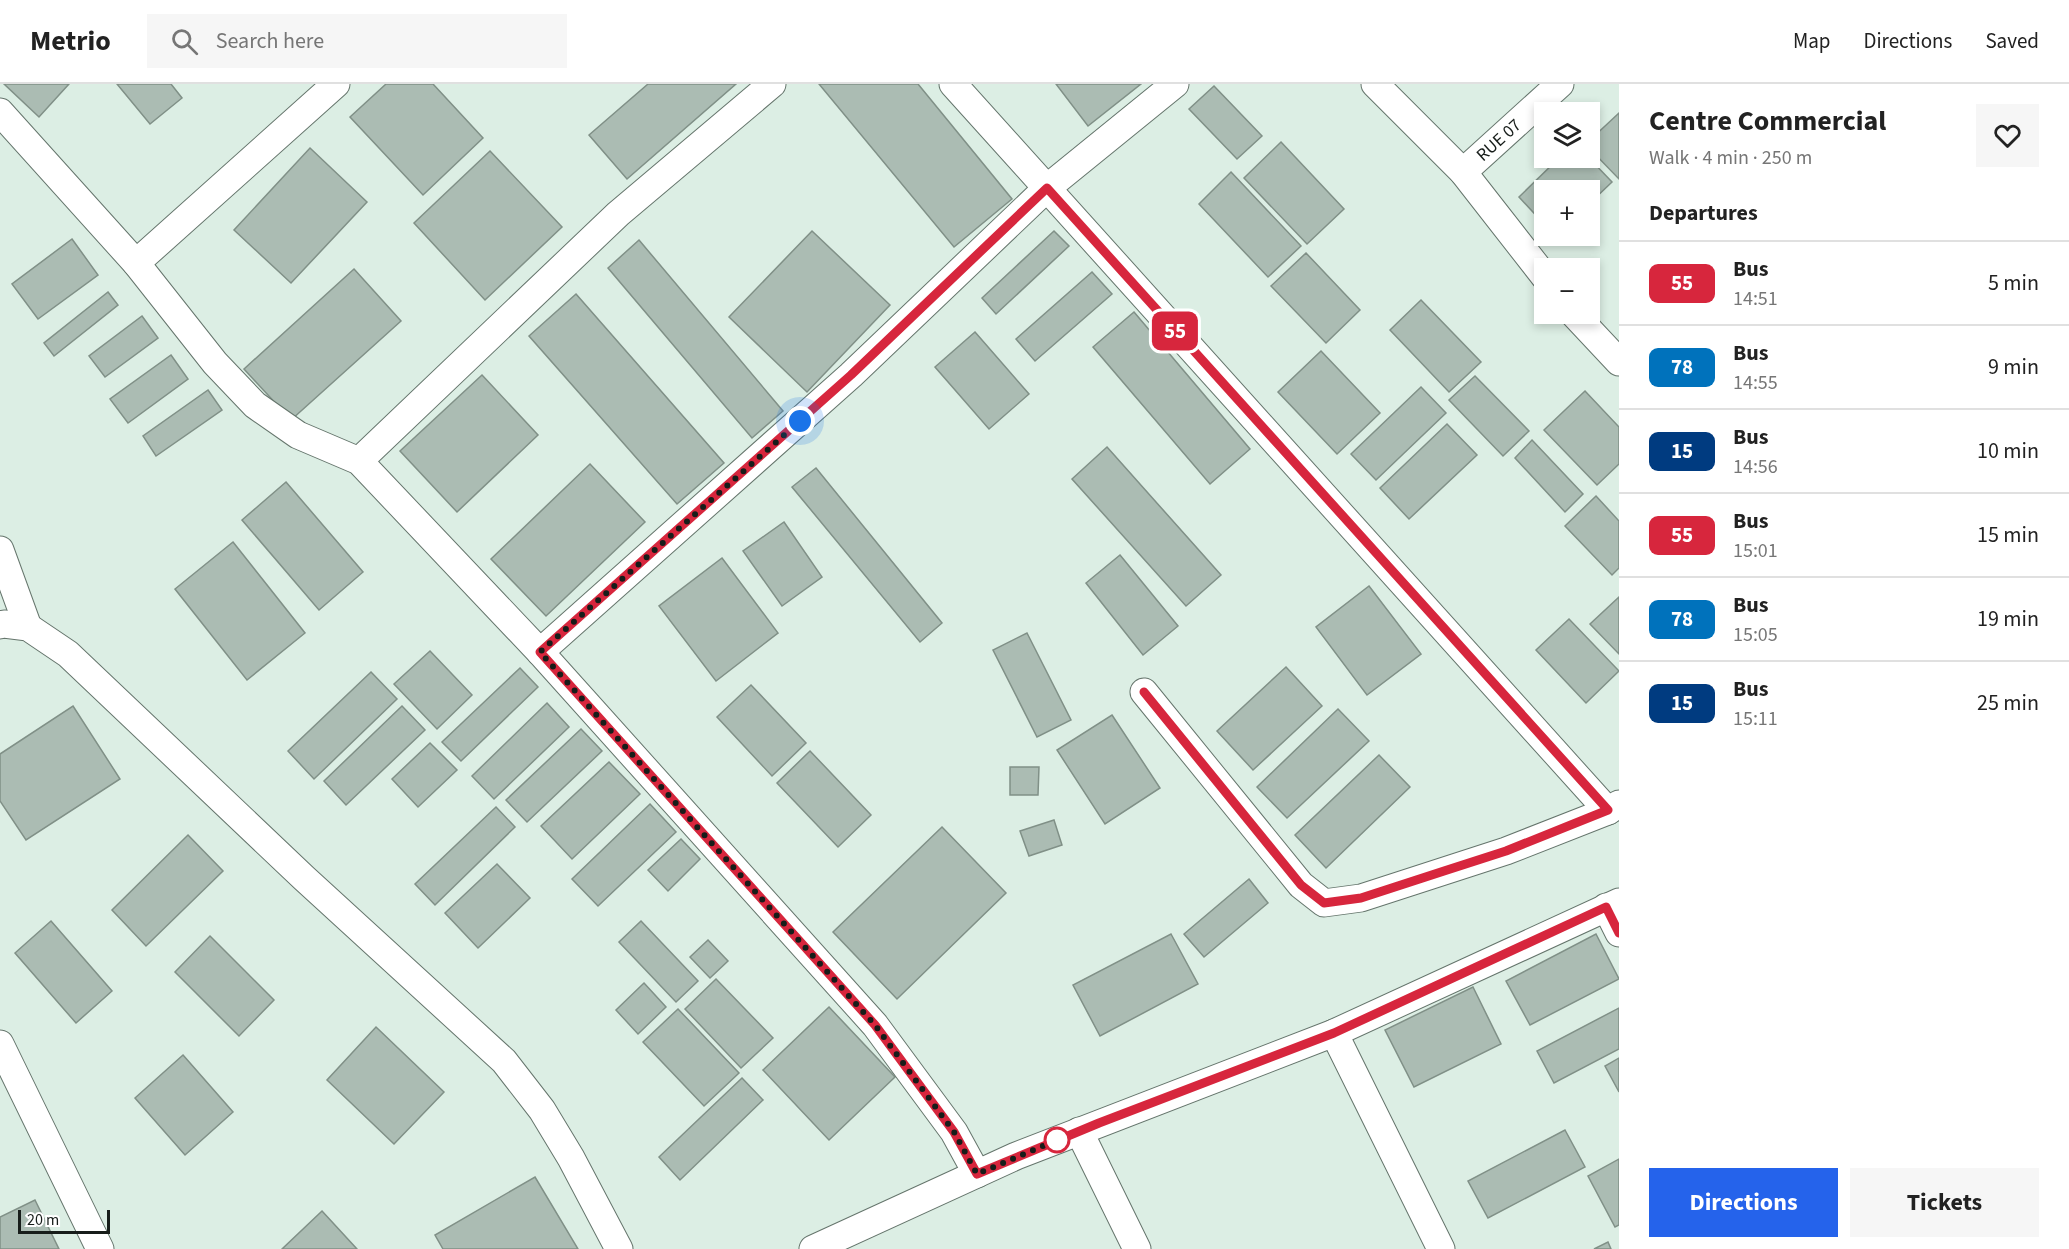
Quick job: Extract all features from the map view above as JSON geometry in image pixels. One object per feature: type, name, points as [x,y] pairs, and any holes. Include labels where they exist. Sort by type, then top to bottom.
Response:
[{"type":"street","points":[[135,263],[336,84]]},
{"type":"street","points":[[360,461],[618,214],[772,84]]},
{"type":"street","points":[[953,84],[1614,807],[1506,851],[1361,898],[1324,903],[1301,885],[1144,692]]},
{"type":"street","points":[[540,652],[851,375],[1047,188],[1175,84]]},
{"type":"street","points":[[1374,84],[1463,172],[1534,263]]},
{"type":"street","name":"RUE 07","points":[[1463,172],[1560,84]]},
{"type":"street","points":[[0,112],[135,263],[215,363],[255,405],[298,435],[360,461],[540,652],[875,1025],[954,1132],[977,1174]]},
{"type":"street","points":[[1583,324],[1619,362]]},
{"type":"street","points":[[0,550],[28,627]]},
{"type":"street","points":[[0,625],[28,627],[68,654],[304,878],[504,1061],[542,1110],[619,1249]]},
{"type":"street","points":[[813,1249],[862,1239],[977,1174],[1079,1131],[1334,1033],[1613,904],[1619,933]]},
{"type":"street","points":[[1334,1033],[1441,1249]]},
{"type":"street","points":[[0,1044],[100,1249]]},
{"type":"street","points":[[1079,1131],[1137,1249]]},
{"type":"building","points":[[4,84],[69,84],[39,117]]},
{"type":"building","points":[[117,84],[171,84],[182,98],[150,124]]},
{"type":"building","points":[[386,84],[433,84],[483,138],[423,195],[350,117]]},
{"type":"building","points":[[648,84],[736,84],[627,179],[589,135]]},
{"type":"building","points":[[819,84],[918,84],[1012,199],[954,247]]},
{"type":"building","points":[[1056,84],[1141,84],[1088,126]]},
{"type":"building","points":[[1214,86],[1262,136],[1237,159],[1189,109]]},
{"type":"building","points":[[1619,113],[1619,179],[1600,159],[1600,131]]},
{"type":"building","points":[[1281,142],[1344,209],[1307,244],[1244,178]]},
{"type":"building","points":[[310,148],[367,202],[291,283],[234,230]]},
{"type":"building","points":[[490,151],[562,227],[485,300],[414,223]]},
{"type":"building","points":[[1549,168],[1599,168],[1612,182],[1600,193],[1600,180],[1536,180]]},
{"type":"building","points":[[1231,172],[1301,246],[1268,277],[1199,204]]},
{"type":"building","points":[[1534,182],[1534,213],[1519,197]]},
{"type":"building","points":[[812,231],[890,305],[807,392],[729,317]]},
{"type":"building","points":[[1054,231],[1069,246],[996,314],[982,298]]},
{"type":"building","points":[[72,239],[98,275],[38,319],[12,284]]},
{"type":"building","points":[[639,240],[783,411],[752,438],[608,268]]},
{"type":"building","points":[[1306,253],[1360,310],[1326,343],[1271,286]]},
{"type":"building","points":[[354,269],[401,321],[291,420],[244,369]]},
{"type":"building","points":[[1092,272],[1112,294],[1035,361],[1016,339]]},
{"type":"building","points":[[108,292],[118,305],[54,356],[44,343]]},
{"type":"building","points":[[576,294],[724,463],[677,504],[529,336]]},
{"type":"building","points":[[1421,300],[1481,362],[1449,392],[1390,330]]},
{"type":"building","points":[[1134,312],[1250,449],[1210,484],[1093,347]]},
{"type":"building","points":[[142,316],[158,338],[105,377],[89,356]]},
{"type":"building","points":[[975,332],[1029,394],[989,429],[935,367]]},
{"type":"building","points":[[1321,351],[1380,413],[1337,454],[1278,392]]},
{"type":"building","points":[[171,355],[188,379],[128,423],[110,399]]},
{"type":"building","points":[[482,375],[538,435],[457,512],[400,451]]},
{"type":"building","points":[[1475,376],[1529,431],[1503,456],[1449,400]]},
{"type":"building","points":[[1421,387],[1446,413],[1376,480],[1351,454]]},
{"type":"building","points":[[208,390],[222,410],[156,456],[143,436]]},
{"type":"building","points":[[1585,391],[1619,427],[1619,464],[1597,485],[1544,430]]},
{"type":"building","points":[[1447,424],[1477,455],[1409,519],[1380,488]]},
{"type":"building","points":[[1532,440],[1583,494],[1565,512],[1515,458]]},
{"type":"building","points":[[1107,447],[1221,575],[1186,606],[1072,479]]},
{"type":"building","points":[[590,464],[645,522],[546,616],[491,559]]},
{"type":"building","points":[[816,468],[942,623],[920,642],[792,487]]},
{"type":"building","points":[[286,482],[363,572],[319,610],[242,520]]},
{"type":"building","points":[[1596,496],[1619,521],[1619,568],[1612,575],[1565,526]]},
{"type":"building","points":[[784,522],[822,577],[782,606],[743,551]]},
{"type":"building","points":[[233,542],[305,633],[247,680],[175,589]]},
{"type":"building","points":[[1120,555],[1178,626],[1143,655],[1086,583]]},
{"type":"building","points":[[722,558],[778,633],[716,681],[659,606]]},
{"type":"building","points":[[1369,586],[1421,654],[1367,695],[1316,627]]},
{"type":"building","points":[[1619,597],[1619,654],[1590,624]]},
{"type":"building","points":[[1569,619],[1619,671],[1586,703],[1536,650]]},
{"type":"building","points":[[1027,633],[1071,720],[1037,737],[993,650]]},
{"type":"building","points":[[430,651],[472,695],[437,729],[394,684]]},
{"type":"building","points":[[1286,667],[1322,706],[1253,770],[1217,731]]},
{"type":"building","points":[[520,668],[538,687],[461,761],[442,742]]},
{"type":"building","points":[[371,672],[397,699],[314,779],[288,751]]},
{"type":"building","points":[[751,685],[806,743],[772,776],[717,717]]},
{"type":"building","points":[[547,703],[569,727],[494,799],[472,776]]},
{"type":"building","points":[[73,706],[120,779],[26,840],[0,801],[0,754]]},
{"type":"building","points":[[402,706],[425,730],[346,805],[324,781]]},
{"type":"building","points":[[1338,709],[1369,741],[1287,818],[1257,787]]},
{"type":"building","points":[[1112,715],[1160,788],[1105,824],[1057,750]]},
{"type":"building","points":[[581,729],[602,751],[527,822],[506,800]]},
{"type":"building","points":[[430,743],[457,770],[418,807],[392,779]]},
{"type":"building","points":[[810,751],[871,815],[838,847],[777,783]]},
{"type":"building","points":[[1379,755],[1410,787],[1326,868],[1295,835]]},
{"type":"building","points":[[609,762],[640,794],[572,859],[541,826]]},
{"type":"building","points":[[1010,767],[1039,767],[1038,795],[1010,795]]},
{"type":"building","points":[[650,804],[676,832],[598,906],[572,879]]},
{"type":"building","points":[[496,807],[515,827],[435,905],[415,884]]},
{"type":"building","points":[[1054,820],[1062,845],[1029,856],[1020,831]]},
{"type":"building","points":[[942,827],[1006,893],[897,999],[833,932]]},
{"type":"building","points":[[188,835],[223,871],[146,946],[112,910]]},
{"type":"building","points":[[681,839],[700,859],[668,891],[648,870]]},
{"type":"building","points":[[497,864],[530,898],[478,948],[445,913]]},
{"type":"building","points":[[1249,879],[1268,903],[1204,957],[1184,934]]},
{"type":"building","points":[[51,921],[112,991],[76,1023],[15,953]]},
{"type":"building","points":[[641,921],[698,981],[676,1002],[619,942]]},
{"type":"building","points":[[1171,934],[1198,984],[1100,1036],[1073,985]]},
{"type":"building","points":[[1596,934],[1619,979],[1530,1025],[1506,981]]},
{"type":"building","points":[[210,936],[274,1000],[239,1036],[175,972]]},
{"type":"building","points":[[708,940],[728,961],[710,978],[690,957]]},
{"type":"building","points":[[716,979],[773,1038],[741,1068],[685,1009]]},
{"type":"building","points":[[644,983],[666,1007],[638,1034],[616,1010]]},
{"type":"building","points":[[1473,987],[1501,1044],[1414,1087],[1385,1030]]},
{"type":"building","points":[[829,1007],[895,1077],[829,1140],[763,1070]]},
{"type":"building","points":[[1619,1008],[1619,1049],[1554,1083],[1537,1051]]},
{"type":"building","points":[[678,1009],[739,1073],[704,1106],[643,1042]]},
{"type":"building","points":[[376,1027],[444,1092],[394,1144],[327,1080]]},
{"type":"building","points":[[183,1055],[233,1112],[185,1155],[135,1098]]},
{"type":"building","points":[[1619,1058],[1619,1092],[1605,1066]]},
{"type":"building","points":[[742,1078],[763,1100],[680,1180],[659,1157]]},
{"type":"building","points":[[1565,1130],[1585,1167],[1488,1218],[1468,1181]]},
{"type":"building","points":[[1619,1159],[1619,1225],[1615,1227],[1588,1176]]},
{"type":"building","points":[[535,1177],[578,1249],[443,1249],[435,1235]]},
{"type":"building","points":[[35,1200],[59,1249],[0,1249],[0,1217]]},
{"type":"building","points":[[322,1211],[357,1249],[282,1249]]},
{"type":"building","points":[[1608,1242],[1611,1249],[1594,1249]]},
{"type":"bus line","name":"55","points":[[1144,692],[1301,885],[1324,903],[1361,898],[1506,851],[1608,810],[1047,188],[851,375],[540,652],[875,1025],[954,1132],[977,1174],[1099,1123],[1334,1033],[1606,907],[1619,933]]},
{"type":"route","points":[[800,421],[540,652],[875,1025],[954,1132],[977,1174],[1057,1140]]}]
